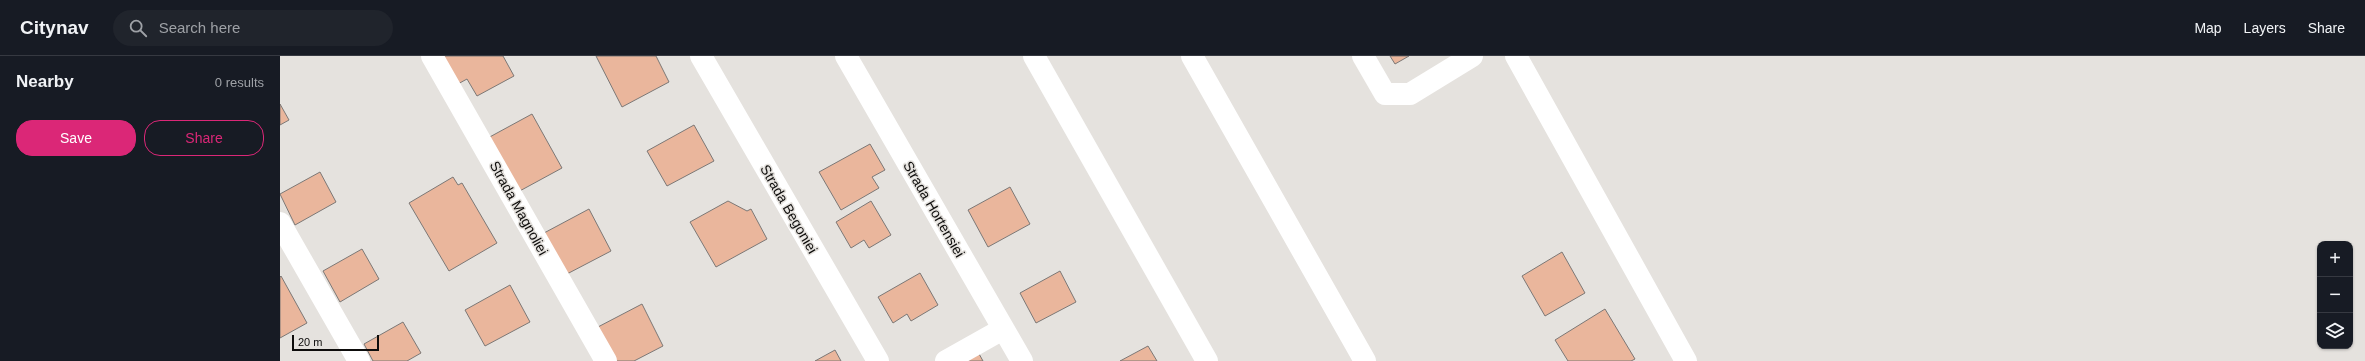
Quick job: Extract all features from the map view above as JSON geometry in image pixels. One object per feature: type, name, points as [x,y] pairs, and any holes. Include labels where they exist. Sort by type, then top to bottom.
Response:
[{"type":"street","name":"Strada Magnoliei","points":[[432,56],[606,361]]},
{"type":"street","name":"Strada Begoniei","points":[[701,56],[878,361]]},
{"type":"street","name":"Strada Hortensiei","points":[[846,56],[1022,361]]},
{"type":"street","points":[[1034,56],[1207,361]]},
{"type":"street","points":[[1192,56],[1365,361]]},
{"type":"street","points":[[1363,56],[1385,94],[1410,94],[1472,56]]},
{"type":"street","points":[[1516,56],[1686,361]]},
{"type":"street","points":[[280,223],[359,361]]},
{"type":"street","points":[[946,361],[1003,329]]},
{"type":"building","points":[[440,56],[503,56],[514,76],[477,96],[467,79],[456,85]]},
{"type":"building","points":[[596,56],[656,56],[669,82],[622,107]]},
{"type":"building","points":[[1390,56],[1409,56],[1395,64]]},
{"type":"building","points":[[280,104],[289,120],[280,125]]},
{"type":"building","points":[[532,114],[562,168],[516,193],[486,139]]},
{"type":"building","points":[[694,125],[714,161],[667,186],[647,151]]},
{"type":"building","points":[[870,144],[885,170],[872,177],[879,188],[841,210],[819,172]]},
{"type":"building","points":[[320,172],[336,202],[295,225],[280,194]]},
{"type":"building","points":[[453,177],[458,185],[462,183],[497,243],[449,271],[409,203]]},
{"type":"building","points":[[1010,187],[1030,224],[988,247],[968,210]]},
{"type":"building","points":[[728,201],[747,211],[751,209],[767,239],[716,267],[690,222]]},
{"type":"building","points":[[871,201],[891,235],[869,248],[864,240],[851,248],[836,222]]},
{"type":"building","points":[[589,209],[611,251],[565,275],[544,233]]},
{"type":"building","points":[[362,249],[379,279],[340,302],[323,271]]},
{"type":"building","points":[[1562,252],[1585,293],[1545,316],[1522,276]]},
{"type":"building","points":[[1060,271],[1076,302],[1036,323],[1020,293]]},
{"type":"building","points":[[920,273],[938,305],[911,321],[907,314],[893,323],[878,297]]},
{"type":"building","points":[[281,276],[307,323],[280,338],[280,277]]},
{"type":"building","points":[[510,285],[530,322],[485,346],[465,310]]},
{"type":"building","points":[[642,304],[663,346],[634,361],[614,361],[596,328]]},
{"type":"building","points":[[1605,309],[1635,359],[1631,361],[1568,361],[1555,340]]},
{"type":"building","points":[[403,322],[421,353],[407,361],[373,361],[364,344]]},
{"type":"building","points":[[1148,346],[1157,361],[1120,361]]},
{"type":"building","points":[[835,350],[841,361],[815,361]]},
{"type":"building","points":[[978,352],[983,361],[963,361]]}]
